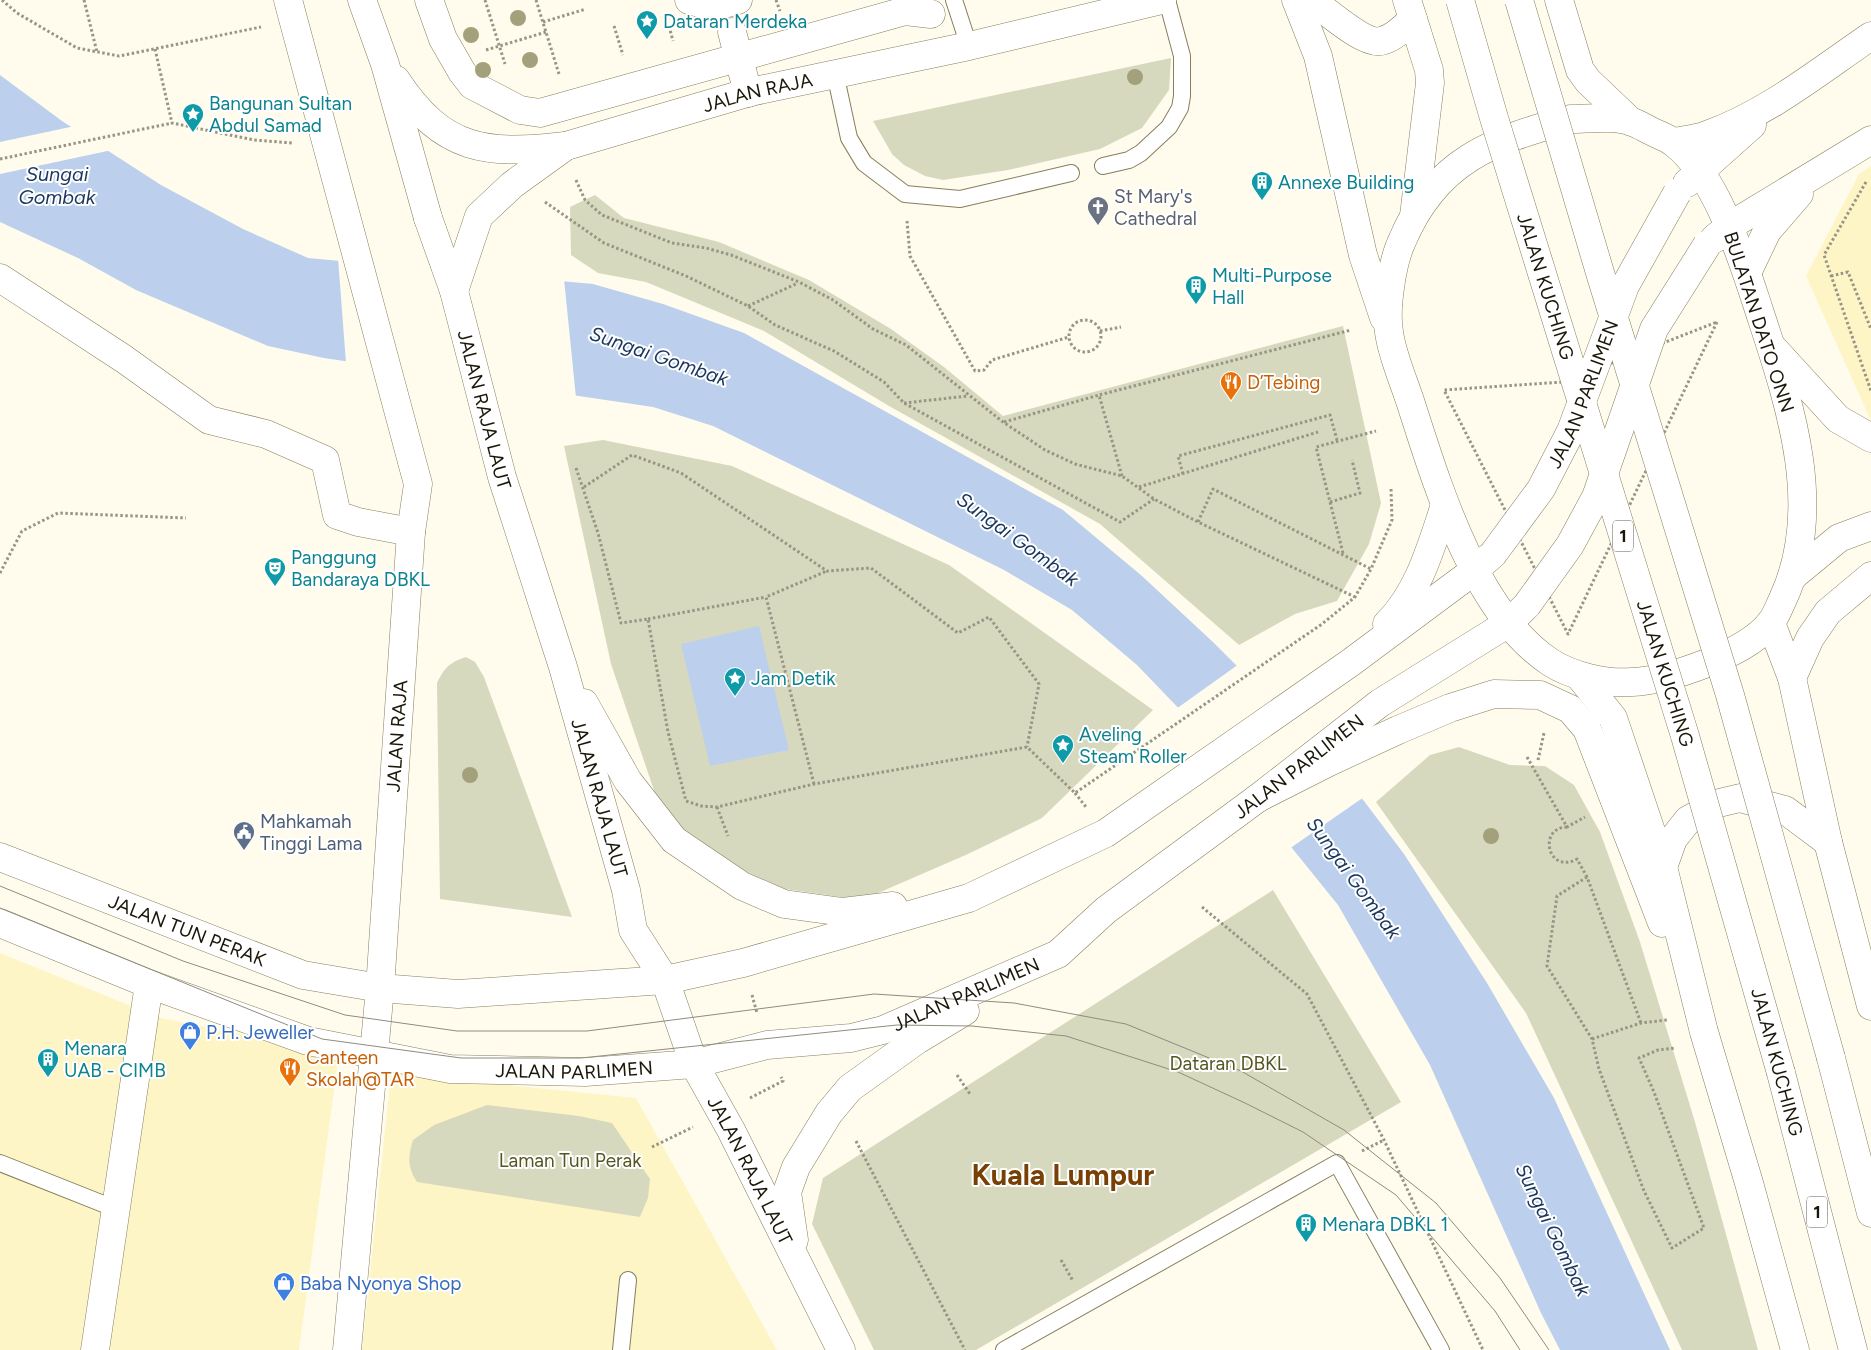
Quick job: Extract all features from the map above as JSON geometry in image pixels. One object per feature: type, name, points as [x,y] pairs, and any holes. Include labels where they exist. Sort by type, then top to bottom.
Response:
[{"type":"main road","name":"JALAN RAJA","points":[[288,0],[418,484],[411,532],[380,988],[356,1232],[347,1350]]},
{"type":"main road","name":"JALAN RAJA","points":[[362,0],[385,64],[428,218]]},
{"type":"main road","points":[[429,0],[443,39],[454,59],[472,84],[520,110],[540,113],[735,44],[903,6],[931,14]]},
{"type":"main road","points":[[689,0],[713,7],[738,0]]},
{"type":"main road","name":"JALAN RAJA","points":[[385,64],[412,105],[461,142],[493,149],[527,150],[566,146],[748,93],[969,46],[1098,7],[1162,0]]},
{"type":"main road","points":[[1296,0],[1318,56],[1362,255],[1388,332]]},
{"type":"main road","points":[[1311,0],[1363,39],[1379,42],[1393,36],[1410,10]]},
{"type":"main road","name":"JALAN KUCHING","points":[[1460,0],[1494,118],[1685,736],[1781,1073],[1853,1350]]},
{"type":"main road","points":[[1519,0],[1601,276],[1730,695],[1832,1058],[1871,1213]]},
{"type":"main road","points":[[1559,0],[1580,70],[1588,81],[1629,120]]},
{"type":"main road","points":[[1410,10],[1429,70],[1430,83],[1414,216]]},
{"type":"main road","name":"JALAN PARLIMEN","points":[[1673,142],[1706,136],[1749,117],[1784,97],[1871,36]]},
{"type":"main road","points":[[735,44],[748,93]]},
{"type":"main road","name":"JALAN PARLIMEN","points":[[380,988],[458,994],[666,980],[743,963],[969,898],[1106,834],[1350,663],[1484,562],[1541,489],[1571,431],[1625,286],[1676,193],[1784,97]]},
{"type":"main road","name":"BULATAN DATO ONN","points":[[1570,119],[1629,120],[1673,142],[1700,170],[1728,227],[1747,274],[1771,345],[1796,436],[1802,477],[1800,534],[1794,576],[1771,623],[1735,652],[1688,670],[1631,683],[1580,677],[1551,663],[1528,644],[1518,613],[1488,596],[1484,562],[1445,505],[1388,332],[1394,261],[1414,216],[1434,188],[1456,165],[1512,135],[1570,119]]},
{"type":"main road","name":"JALAN PARLIMEN","points":[[374,1055],[450,1069],[585,1072],[694,1064],[767,1045],[851,1038],[883,1030],[1058,954],[1106,910],[1258,798],[1380,703],[1463,652],[1518,613],[1570,545],[1596,497],[1654,329],[1707,245],[1728,227],[1824,171],[1871,140]]},
{"type":"main road","points":[[454,291],[479,216],[517,181],[566,146]]},
{"type":"main road","name":"JALAN PARLIMEN","points":[[1747,274],[1767,231],[1795,198],[1824,171]]},
{"type":"main road","name":"JALAN RAJA LAUT","points":[[428,218],[454,291],[502,477],[563,667],[626,890],[633,930],[666,980],[694,1064],[731,1130],[841,1350]]},
{"type":"main road","points":[[0,278],[124,359],[209,420],[266,434],[325,460],[337,515],[358,522],[411,532]]},
{"type":"main road","points":[[1771,345],[1838,419],[1871,438]]},
{"type":"main road","name":"JALAN PARLIMEN","points":[[1350,663],[1398,613],[1414,589],[1445,505]]},
{"type":"main road","points":[[1794,576],[1840,538],[1871,526]]},
{"type":"main road","points":[[1792,678],[1810,638],[1828,612],[1871,576]]},
{"type":"main road","points":[[1771,623],[1792,678],[1828,842],[1871,1006]]},
{"type":"main road","name":"JALAN PARLIMEN","points":[[1463,652],[1528,644]]},
{"type":"main road","points":[[563,667],[628,781],[674,840],[742,886],[784,904],[843,912],[969,898]]},
{"type":"main road","points":[[1580,677],[1613,718],[1663,868],[1704,1032],[1749,1183],[1795,1350]]},
{"type":"main road","points":[[1258,798],[1398,730],[1450,708],[1494,694],[1540,695],[1570,709],[1588,729],[1704,1032]]},
{"type":"main road","points":[[1663,868],[1673,839],[1688,820],[1719,803],[1740,798],[1785,810],[1828,842]]},
{"type":"main road","name":"JALAN TUN PERAK","points":[[0,857],[303,975],[380,988]]},
{"type":"main road","points":[[0,923],[149,984],[308,1041],[374,1055]]},
{"type":"main road","points":[[798,1265],[787,1192],[796,1167],[829,1113],[850,1088],[918,1040],[1058,954]]},
{"type":"main road","points":[[95,1350],[149,984]]},
{"type":"lane","points":[[954,0],[969,46]]},
{"type":"lane","points":[[1103,166],[1129,160],[1141,153],[1169,127],[1180,108],[1182,96],[1182,56],[1167,0]]},
{"type":"lane","points":[[835,73],[849,138],[864,163],[905,194],[960,199],[1071,173]]},
{"type":"lane","points":[[0,1163],[116,1209]]},
{"type":"lane","points":[[1004,1350],[1336,1163],[1441,1350]]},
{"type":"lane","points":[[621,1350],[628,1280]]},
{"type":"path","points":[[2,0],[17,14],[77,48],[119,56],[267,26]]},
{"type":"path","points":[[84,0],[97,52]]},
{"type":"path","points":[[485,0],[520,110]]},
{"type":"path","points":[[536,0],[562,82]]},
{"type":"path","points":[[776,0],[778,4]]},
{"type":"path","points":[[543,22],[586,9]]},
{"type":"path","points":[[614,26],[620,48]]},
{"type":"path","points":[[454,59],[546,32]]},
{"type":"path","points":[[155,49],[170,123]]},
{"type":"path","points":[[0,159],[170,123],[254,140],[300,144]]},
{"type":"path","points":[[566,146],[578,187],[586,200],[602,215],[672,243],[706,248],[731,255],[799,282],[833,300],[873,329],[906,345],[968,396],[1045,450],[1075,464],[1122,476],[1154,499],[1198,522],[1355,597]]},
{"type":"path","points":[[1868,179],[1824,254],[1871,391]]},
{"type":"path","points":[[905,194],[910,256],[975,371],[984,370],[992,360],[1069,337]]},
{"type":"path","points":[[545,202],[604,242],[686,276],[748,306],[775,325],[834,351],[884,382],[904,403],[1120,522],[1154,499]]},
{"type":"path","points":[[1831,276],[1848,272],[1871,329]]},
{"type":"path","points":[[748,306],[799,282]]},
{"type":"path","points":[[1085,320],[1097,325],[1100,331],[1098,344],[1087,352],[1074,348],[1069,337],[1074,325],[1085,320]]},
{"type":"path","points":[[1100,331],[1121,326]]},
{"type":"path","points":[[1003,422],[1099,395],[1351,330]]},
{"type":"path","points":[[1099,395],[1122,476]]},
{"type":"path","points":[[904,403],[968,396]]},
{"type":"path","points":[[1183,474],[1178,456],[1330,415],[1336,440]]},
{"type":"path","points":[[1343,553],[1316,447],[1336,440],[1376,431]]},
{"type":"path","points":[[1139,488],[1318,432]]},
{"type":"path","points":[[584,487],[632,456],[681,474],[827,571]]},
{"type":"path","points":[[1330,502],[1360,493],[1352,460]]},
{"type":"path","points":[[576,468],[584,487],[621,623],[766,597],[827,571],[871,568],[958,633],[989,617],[1040,684],[1027,747]]},
{"type":"path","points":[[1198,522],[1213,489],[1343,553],[1371,569]]},
{"type":"path","points":[[1027,747],[1076,793],[1322,624],[1355,597],[1371,569],[1392,520],[1391,489]]},
{"type":"path","points":[[0,573],[22,531],[58,513],[186,518]]},
{"type":"path","points":[[766,597],[814,784]]},
{"type":"path","points":[[648,618],[668,732],[686,801],[701,806],[717,806],[814,784],[1027,747]]},
{"type":"path","points":[[1538,760],[1545,730]]},
{"type":"path","points":[[1527,757],[1567,827]]},
{"type":"path","points":[[1589,815],[1567,827],[1557,830],[1549,842],[1550,853],[1558,861],[1565,863],[1577,860],[1586,877],[1641,1023]]},
{"type":"path","points":[[1586,877],[1557,896],[1547,966],[1592,1040],[1599,1069],[1644,1192],[1672,1248],[1704,1228],[1654,1092],[1639,1058],[1658,1050],[1674,1050],[1678,1044]]},
{"type":"path","points":[[1202,907],[1307,994],[1384,1140],[1483,1350]]},
{"type":"path","points":[[743,963],[767,1045],[783,1081]]},
{"type":"path","points":[[1592,1040],[1641,1023],[1670,1019]]},
{"type":"path","points":[[957,1075],[970,1094]]},
{"type":"path","points":[[856,1141],[965,1350]]},
{"type":"shaded area","points":[[1871,166],[1871,421],[1806,276],[1859,174]]},
{"type":"shaded area","points":[[0,953],[161,1018],[339,1053],[299,1350],[0,1350]]},
{"type":"shaded area","points":[[391,1073],[636,1098],[777,1350],[362,1350]]},
{"type":"green space","points":[[1171,58],[1169,90],[1142,128],[1100,149],[1008,170],[943,180],[925,176],[904,165],[892,154],[873,121]]},
{"type":"green space","points":[[595,195],[624,218],[719,242],[809,280],[891,329],[944,367],[1003,416],[1343,326],[1381,503],[1369,544],[1337,601],[1295,614],[1239,645],[1100,524],[889,406],[764,331],[646,282],[598,273],[571,255],[570,207]]},
{"type":"green space","points":[[603,440],[732,466],[949,565],[1153,710],[1042,818],[968,854],[862,900],[778,888],[697,846],[658,802],[611,664],[564,446]]},
{"type":"green space","points":[[466,657],[475,662],[484,677],[572,917],[440,899],[437,683],[448,666]]},
{"type":"green space","points":[[1459,747],[1510,765],[1545,766],[1574,785],[1600,832],[1640,942],[1695,1122],[1758,1350],[1682,1350],[1526,1013],[1376,802],[1430,755]]},
{"type":"green space","name":"Dataran DBKL","points":[[1273,890],[1401,1102],[976,1350],[874,1350],[812,1224],[823,1178]]},
{"type":"green space","name":"Laman Tun Perak","points":[[487,1105],[579,1116],[612,1123],[650,1179],[648,1198],[640,1217],[417,1182],[411,1171],[409,1161],[413,1140],[434,1125]]},
{"type":"water","name":"Sungai Gombak","points":[[0,75],[62,121],[161,185],[243,229],[308,258],[593,284],[663,304],[744,333],[1063,510],[1142,576],[1214,643],[1306,735],[1364,801],[1404,854],[1487,983],[1554,1098],[1670,1350],[1560,1350],[1541,1313],[1430,1065],[1338,905],[1275,827],[1237,769],[1137,665],[1072,610],[1004,570],[713,426],[653,407],[324,358],[268,346],[136,290],[78,258],[0,222]]},
{"type":"water","name":"Jam Detik","points":[[759,626],[789,750],[710,766],[681,644]]},
{"type":"pier","points":[[75,126],[112,150],[0,174],[0,142]]},
{"type":"pier","points":[[338,258],[564,279],[576,398],[346,363]]},
{"type":"pier","points":[[1239,664],[1308,733],[1364,797],[1289,849],[1273,829],[1235,771],[1176,709]]},
{"type":"tram line","points":[[0,886],[183,961],[345,1015],[457,1031],[587,1031],[874,994],[1014,1003],[1126,1024],[1241,1071],[1344,1130],[1436,1203],[1500,1278],[1549,1350]]},
{"type":"tram line","points":[[0,908],[322,1039],[461,1058],[581,1058],[897,1025],[972,1026],[1066,1036],[1178,1072],[1245,1103],[1303,1132],[1396,1195],[1495,1311],[1520,1350]]},
{"type":"place","name":"Dataran Merdeka","points":[[647,40]]},
{"type":"place","name":"Bangunan Sultan Abdul Samad","points":[[193,133]]},
{"type":"place","name":"Annexe Building","points":[[1262,201]]},
{"type":"place","name":"St Mary's Cathedral","points":[[1098,226]]},
{"type":"place","name":"Multi-Purpose Hall","points":[[1196,305]]},
{"type":"place","name":"D’Tebing","points":[[1231,401]]},
{"type":"place","name":"Panggung Bandaraya DBKL","points":[[275,587]]},
{"type":"place","name":"Jam Detik","points":[[735,697]]},
{"type":"place","name":"Aveling Steam Roller","points":[[1063,764]]},
{"type":"place","name":"Mahkamah Tinggi Lama","points":[[244,851]]},
{"type":"place","name":"P.H. Jeweller","points":[[190,1051]]},
{"type":"place","name":"Menara UAB - CIMB","points":[[48,1078]]},
{"type":"place","name":"Canteen Skolah@TAR","points":[[290,1087]]},
{"type":"place","name":"Menara DBKL 1","points":[[1306,1243]]},
{"type":"place","name":"Baba Nyonya Shop","points":[[284,1302]]},
{"type":"district","name":"Kuala Lumpur","points":[[1063,1174]]}]
